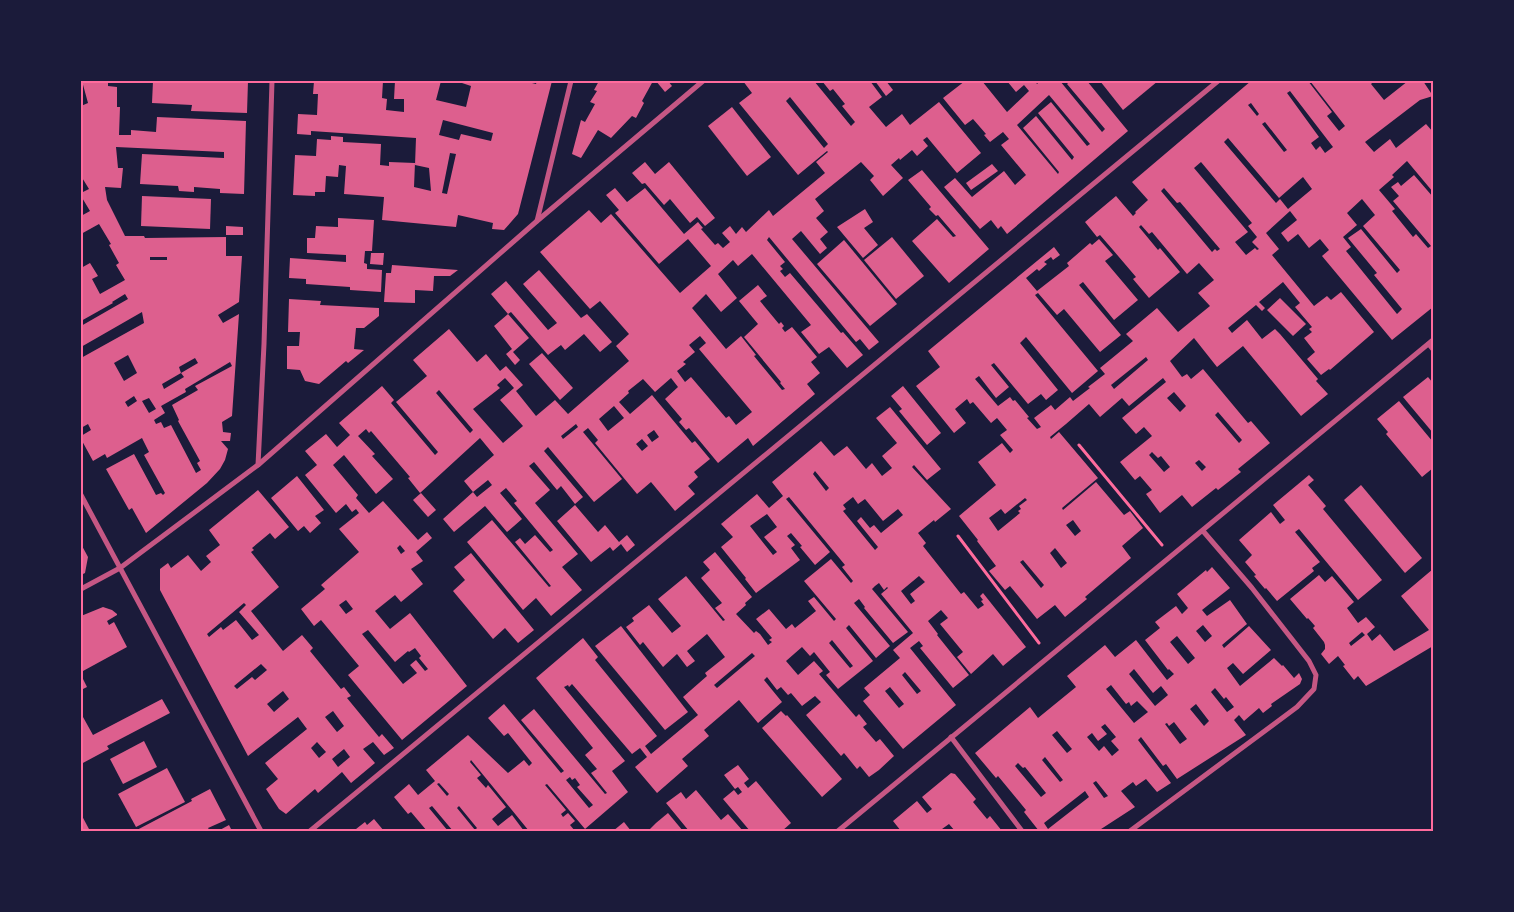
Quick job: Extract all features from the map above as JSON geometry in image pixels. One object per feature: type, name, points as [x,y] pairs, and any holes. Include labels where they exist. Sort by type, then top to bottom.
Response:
[{"type":"street","points":[[258,465],[264,344],[272,81]]},
{"type":"street","points":[[537,221],[572,81]]},
{"type":"street","points":[[81,589],[120,568],[258,465],[537,221],[703,81]]},
{"type":"street","points":[[310,831],[1218,81]]},
{"type":"street","points":[[838,831],[1170,555],[1203,531],[1433,340]]},
{"type":"street","points":[[81,495],[261,831]]},
{"type":"street","points":[[1130,831],[1297,707],[1314,689],[1316,675],[1309,660],[1252,588],[1203,531]]},
{"type":"street","points":[[951,737],[1022,831]]},
{"type":"lane","points":[[1428,344],[1433,350]]},
{"type":"path","points":[[1078,445],[1170,555]]},
{"type":"path","points":[[958,536],[1049,656]]},
{"type":"building","points":[[82,81],[108,81],[108,86],[117,87],[117,107],[120,107],[119,135],[131,135],[131,130],[156,132],[157,117],[246,121],[244,194],[220,193],[220,189],[194,187],[194,192],[179,191],[178,186],[140,184],[142,154],[224,158],[224,152],[116,147],[118,168],[123,168],[121,188],[105,187],[107,200],[125,236],[144,236],[145,238],[226,237],[226,256],[242,256],[239,302],[218,315],[223,323],[239,314],[232,416],[222,422],[223,432],[231,433],[230,441],[221,441],[228,449],[225,460],[220,469],[207,483],[146,533],[132,508],[129,510],[106,469],[134,454],[156,495],[161,493],[163,495],[165,493],[144,455],[149,452],[142,438],[107,458],[105,454],[93,461],[81,439],[81,436],[91,430],[88,424],[81,428],[81,358],[144,323],[142,312],[81,347],[81,326],[128,299],[125,294],[81,321],[81,268],[90,263],[98,276],[92,279],[100,294],[125,280],[116,265],[119,263],[109,245],[111,244],[99,224],[81,234],[81,216],[90,211],[81,196],[81,193],[89,189],[81,176],[81,106],[88,103]],"holes":[[[150,257],[167,257],[167,260],[150,260]],[[128,355],[137,373],[124,381],[114,363]],[[195,358],[198,363],[181,373],[179,367]],[[230,362],[232,366],[195,386],[198,390],[172,405],[178,421],[200,461],[197,463],[201,470],[196,473],[171,425],[164,428],[161,422],[156,424],[154,420],[165,413],[161,406],[186,392],[185,389]],[[181,373],[184,377],[164,389],[162,384]],[[134,396],[137,401],[128,407],[125,402]],[[149,398],[156,409],[149,413],[142,401]]]},
{"type":"building","points":[[153,81],[248,81],[247,113],[191,111],[192,105],[152,103]]},
{"type":"building","points":[[314,81],[383,81],[382,98],[387,99],[386,110],[404,112],[404,99],[394,99],[395,81],[441,81],[436,100],[466,107],[471,86],[456,81],[524,81],[536,84],[537,81],[552,81],[518,214],[504,230],[492,229],[493,223],[458,215],[456,227],[382,220],[384,197],[344,194],[346,166],[339,165],[338,177],[326,176],[325,192],[315,192],[315,196],[293,195],[295,155],[316,156],[317,139],[331,140],[331,136],[343,137],[343,142],[381,144],[380,165],[389,166],[389,162],[415,163],[414,187],[431,191],[429,168],[415,165],[416,138],[311,131],[311,135],[297,134],[298,114],[317,115],[318,94],[313,94]],"holes":[[[443,120],[493,133],[491,141],[461,134],[459,140],[439,135]],[[450,153],[456,154],[447,194],[442,193]]]},
{"type":"building","points":[[599,81],[653,81],[642,101],[644,103],[636,118],[632,116],[611,138],[598,130],[581,158],[572,154],[581,120],[585,122],[595,104],[590,102],[597,91],[594,90]]},
{"type":"building","points":[[656,81],[668,81],[672,86],[665,92]]},
{"type":"building","points":[[743,81],[814,81],[851,126],[855,122],[842,106],[845,104],[833,89],[830,91],[822,81],[870,81],[882,97],[869,107],[886,127],[902,114],[910,125],[939,102],[981,153],[957,173],[927,137],[923,140],[928,146],[917,156],[912,150],[891,165],[903,178],[883,196],[870,180],[874,176],[861,162],[815,199],[824,211],[816,218],[828,232],[820,239],[827,248],[820,254],[801,231],[792,239],[879,342],[869,350],[860,339],[856,342],[769,237],[767,240],[785,262],[780,266],[783,269],[780,271],[785,277],[790,273],[841,333],[843,332],[863,355],[847,368],[829,347],[819,354],[801,332],[811,325],[752,254],[738,266],[733,260],[718,274],[737,298],[721,312],[706,294],[692,308],[726,349],[741,336],[756,355],[754,356],[782,390],[785,389],[744,337],[758,324],[739,301],[758,285],[767,296],[760,301],[779,324],[781,322],[785,332],[792,327],[817,357],[811,362],[820,373],[807,384],[815,394],[753,446],[748,438],[718,463],[689,428],[686,430],[679,422],[682,419],[665,399],[678,387],[671,378],[655,392],[643,379],[628,391],[629,393],[619,402],[630,414],[652,395],[692,443],[695,441],[710,459],[694,472],[698,477],[688,486],[695,494],[675,511],[651,482],[637,494],[595,443],[598,440],[588,428],[583,432],[622,479],[594,502],[548,447],[544,451],[583,497],[575,504],[561,486],[557,490],[534,462],[529,466],[550,490],[535,503],[578,554],[562,567],[582,590],[551,616],[536,598],[523,610],[467,542],[492,520],[549,587],[551,586],[515,542],[520,538],[525,544],[535,535],[550,552],[553,550],[514,503],[517,501],[506,488],[500,493],[522,519],[507,532],[485,506],[454,532],[443,519],[473,492],[464,481],[494,455],[480,438],[420,493],[408,478],[410,477],[371,431],[369,433],[366,429],[358,436],[375,454],[372,456],[393,479],[376,494],[344,455],[333,465],[358,495],[356,498],[369,513],[383,501],[418,540],[427,532],[432,538],[416,552],[423,561],[411,569],[423,584],[401,602],[395,595],[375,611],[390,629],[410,613],[467,686],[402,740],[348,675],[359,666],[321,620],[314,626],[301,609],[325,589],[321,585],[359,552],[339,529],[359,513],[356,509],[352,512],[346,504],[336,513],[305,475],[317,465],[305,451],[326,434],[337,447],[350,435],[339,423],[382,386],[394,400],[391,403],[435,455],[438,452],[396,402],[427,376],[413,360],[449,329],[477,362],[486,354],[500,371],[506,366],[523,385],[516,391],[536,416],[555,400],[568,414],[629,361],[616,346],[629,334],[600,301],[590,309],[540,252],[589,210],[601,223],[611,214],[680,293],[711,266],[688,239],[659,264],[615,213],[619,210],[606,195],[615,188],[627,202],[645,188],[684,234],[698,222],[703,228],[701,229],[715,245],[718,243],[723,248],[730,242],[722,233],[730,226],[736,234],[742,227],[746,232],[769,210],[773,216],[825,173],[816,162],[827,151],[798,175],[739,103],[752,93]],"holes":[[[790,97],[828,144],[824,148],[786,101]],[[700,336],[706,343],[699,349],[752,412],[736,425],[729,416],[726,418],[691,377],[685,382],[677,371],[686,364],[683,362],[695,352],[689,345]],[[505,378],[514,388],[500,400],[523,426],[503,443],[473,409],[500,388],[497,385]],[[439,390],[473,430],[470,433],[436,393]],[[614,406],[624,418],[608,431],[599,419]],[[576,424],[578,427],[563,439],[561,436]],[[654,430],[659,437],[652,442],[647,435]],[[642,439],[648,446],[642,451],[636,444]],[[488,480],[492,485],[477,497],[473,492]],[[400,545],[405,551],[401,554],[397,548]],[[346,600],[353,609],[346,614],[339,605]],[[368,630],[395,662],[408,651],[415,648],[421,656],[419,658],[428,669],[425,671],[416,660],[410,665],[417,673],[403,684],[362,634]]]},
{"type":"building","points":[[875,81],[886,81],[893,90],[886,96]]},
{"type":"building","points":[[965,81],[982,81],[1007,112],[1029,91],[1024,85],[1016,92],[1007,81],[1035,81],[1037,84],[1040,81],[1060,81],[1102,132],[1105,129],[1067,84],[1070,81],[1087,81],[1128,131],[1007,234],[1001,226],[998,229],[991,220],[980,229],[944,187],[955,178],[972,197],[1004,171],[1015,185],[1026,175],[1001,145],[1009,139],[1003,132],[990,142],[984,135],[986,134],[973,119],[965,125],[943,98]],"holes":[[[1049,95],[1090,144],[1087,146],[1051,102],[1038,113],[1074,157],[1072,160],[1036,116],[1023,128],[1059,172],[1058,174],[1017,125]]]},
{"type":"building","points":[[1100,81],[1158,81],[1123,110]]},
{"type":"building","points":[[1251,81],[1308,81],[1332,112],[1327,116],[1339,131],[1345,126],[1310,81],[1374,81],[1371,84],[1384,100],[1408,81],[1423,81],[1433,96],[1420,100],[1365,142],[1374,152],[1390,139],[1396,148],[1426,124],[1433,132],[1433,192],[1407,161],[1392,175],[1394,177],[1379,190],[1395,209],[1392,211],[1413,237],[1416,234],[1428,248],[1431,246],[1393,201],[1399,196],[1391,187],[1398,182],[1401,186],[1414,175],[1433,197],[1433,307],[1392,340],[1322,256],[1329,250],[1320,239],[1309,248],[1298,234],[1288,242],[1281,233],[1297,220],[1290,211],[1266,233],[1279,249],[1272,255],[1314,306],[1327,296],[1331,300],[1341,292],[1374,332],[1330,370],[1321,375],[1307,359],[1315,352],[1304,338],[1312,332],[1309,329],[1312,327],[1295,307],[1300,303],[1283,282],[1259,302],[1265,308],[1262,311],[1256,305],[1228,328],[1232,333],[1247,320],[1262,339],[1275,329],[1318,379],[1316,381],[1328,394],[1301,416],[1243,346],[1217,367],[1194,338],[1170,361],[1182,377],[1187,374],[1191,379],[1203,369],[1248,423],[1251,421],[1270,443],[1238,469],[1241,472],[1218,490],[1216,488],[1192,507],[1182,495],[1160,513],[1146,494],[1152,490],[1140,476],[1135,480],[1120,462],[1152,436],[1144,427],[1136,434],[1122,418],[1166,382],[1163,378],[1129,406],[1122,398],[1100,417],[1089,404],[1050,437],[1051,439],[1059,432],[1098,478],[1062,508],[1063,510],[1096,482],[1124,515],[1130,511],[1143,528],[1122,546],[1131,558],[1085,597],[1087,599],[1065,617],[1055,605],[1037,619],[1010,586],[1005,590],[989,571],[996,566],[959,516],[996,485],[978,462],[1002,443],[1010,453],[1013,450],[1000,435],[1007,430],[997,418],[991,423],[973,402],[970,404],[967,399],[955,409],[966,423],[954,433],[916,386],[940,367],[928,351],[1054,247],[1060,255],[1053,260],[1051,257],[1044,262],[1047,264],[1039,271],[1037,269],[1026,278],[1037,291],[1069,266],[1067,263],[1090,243],[1092,245],[1099,239],[1113,255],[1105,261],[1138,300],[1114,320],[1083,282],[1079,285],[1121,335],[1100,352],[1064,309],[1057,315],[1038,293],[1035,295],[1098,371],[1072,393],[1026,337],[1020,343],[1058,390],[1046,400],[1041,394],[1028,404],[994,363],[991,365],[1009,387],[996,398],[979,376],[975,379],[998,406],[1010,397],[1013,401],[1015,400],[1037,429],[1041,427],[1034,418],[1051,405],[1055,410],[1070,397],[1073,401],[1090,388],[1088,387],[1105,374],[1100,368],[1133,341],[1126,334],[1157,308],[1178,332],[1210,306],[1198,293],[1214,280],[1199,263],[1187,274],[1152,232],[1149,234],[1141,225],[1139,227],[1158,250],[1160,248],[1180,272],[1149,298],[1133,279],[1136,277],[1100,235],[1097,237],[1085,222],[1116,196],[1133,216],[1148,200],[1132,182]],"holes":[[[1290,91],[1333,147],[1325,153],[1320,146],[1316,150],[1311,143],[1319,137],[1287,93]],[[1251,103],[1259,114],[1257,116],[1248,105]],[[1265,122],[1287,150],[1284,152],[1262,124]],[[1228,138],[1279,198],[1303,177],[1312,189],[1288,209],[1280,199],[1276,203],[1224,142]],[[1201,162],[1252,223],[1248,226],[1257,237],[1252,242],[1259,249],[1255,248],[1246,255],[1235,242],[1248,232],[1194,168]],[[1164,188],[1177,203],[1180,202],[1220,249],[1217,251],[1215,249],[1212,252],[1161,191]],[[1362,199],[1375,215],[1363,226],[1400,270],[1397,273],[1361,229],[1348,238],[1377,273],[1374,275],[1402,309],[1397,314],[1346,251],[1351,247],[1343,237],[1357,225],[1347,213]],[[1146,357],[1148,360],[1114,389],[1111,385]],[[1174,392],[1186,406],[1180,412],[1167,398]],[[1218,412],[1242,440],[1239,443],[1215,415]],[[1152,452],[1158,458],[1161,456],[1170,467],[1164,472],[1149,455]],[[1199,460],[1206,467],[1202,471],[1195,463]],[[1025,498],[1027,500],[1019,506],[1021,509],[1018,511],[1020,513],[998,531],[989,518],[1001,509],[1005,514]],[[1073,520],[1081,531],[1075,536],[1066,525]],[[1055,548],[1067,563],[1061,568],[1050,553]],[[1023,560],[1044,585],[1041,588],[1020,562]]]},
{"type":"building","points":[[732,107],[771,157],[747,176],[708,126]]},
{"type":"building","points":[[645,162],[655,174],[669,162],[715,218],[705,226],[697,217],[690,223],[670,199],[664,205],[645,183],[642,184],[632,173]]},
{"type":"building","points":[[992,164],[998,171],[971,190],[966,183]]},
{"type":"building","points":[[922,170],[989,249],[949,283],[912,241],[937,219],[953,237],[956,236],[938,215],[936,216],[929,209],[931,207],[908,180]]},
{"type":"building","points":[[142,196],[211,199],[210,229],[141,226]]},
{"type":"building","points":[[865,209],[873,222],[864,228],[878,245],[863,258],[837,227]]},
{"type":"building","points":[[338,218],[374,220],[372,251],[365,251],[364,263],[367,264],[367,269],[382,270],[381,292],[350,290],[350,287],[306,284],[306,279],[289,278],[290,258],[346,262],[346,255],[307,253],[307,238],[315,238],[316,226],[338,227]]},
{"type":"building","points":[[226,226],[243,227],[243,235],[226,235]]},
{"type":"building","points":[[892,237],[924,276],[896,299],[864,260]]},
{"type":"building","points":[[844,240],[897,304],[870,326],[817,264]]},
{"type":"building","points":[[371,253],[384,253],[383,265],[370,264]]},
{"type":"building","points":[[392,265],[458,270],[450,276],[434,276],[433,291],[415,290],[415,303],[384,302],[386,273],[391,273]]},
{"type":"building","points":[[539,270],[581,318],[587,314],[612,342],[600,352],[584,334],[565,350],[561,345],[548,355],[511,312],[508,314],[491,294],[506,281],[548,330],[557,323],[523,284]]},
{"type":"building","points":[[1280,298],[1306,324],[1293,336],[1267,310]]},
{"type":"building","points":[[289,299],[321,301],[320,305],[379,308],[379,316],[364,328],[356,328],[354,349],[364,350],[348,363],[346,361],[319,384],[305,381],[300,370],[287,369],[287,346],[299,346],[300,332],[288,332]]},
{"type":"building","points":[[508,314],[529,338],[513,352],[520,360],[515,365],[506,354],[512,349],[494,326]]},
{"type":"building","points":[[542,353],[573,388],[560,400],[529,364]]},
{"type":"building","points":[[1428,377],[1433,383],[1433,433],[1403,397]]},
{"type":"building","points":[[903,386],[941,433],[927,445],[899,411],[902,409],[891,396]]},
{"type":"building","points":[[1399,401],[1433,442],[1433,468],[1422,477],[1386,434],[1388,432],[1377,419]]},
{"type":"building","points":[[890,407],[941,469],[927,480],[914,465],[912,467],[951,509],[918,533],[926,543],[923,546],[961,594],[964,592],[978,609],[984,605],[980,596],[983,593],[1026,647],[1003,666],[993,654],[971,674],[957,657],[963,652],[940,624],[948,618],[941,610],[928,621],[969,675],[953,688],[920,648],[923,646],[919,641],[910,648],[956,705],[903,749],[863,701],[870,695],[864,688],[900,658],[893,650],[913,633],[881,594],[887,587],[884,590],[879,583],[872,589],[908,632],[893,643],[864,608],[859,599],[854,603],[890,646],[876,658],[849,625],[846,628],[873,661],[838,689],[826,675],[830,672],[814,652],[810,656],[802,647],[786,661],[798,675],[814,661],[823,671],[819,674],[856,717],[859,714],[867,724],[863,727],[876,742],[880,739],[894,756],[879,770],[869,777],[860,766],[857,769],[844,753],[841,756],[806,715],[821,702],[815,696],[802,706],[791,693],[788,695],[781,687],[777,690],[767,677],[764,680],[782,702],[758,723],[739,700],[704,730],[709,736],[682,759],[688,766],[657,793],[635,767],[647,757],[640,748],[632,754],[572,684],[569,687],[568,685],[564,687],[625,761],[612,771],[628,792],[585,829],[547,784],[545,785],[566,810],[561,814],[563,817],[568,813],[575,821],[570,825],[575,831],[529,831],[471,760],[470,762],[481,775],[477,778],[486,788],[488,785],[506,807],[492,819],[498,826],[512,815],[524,831],[453,831],[432,806],[429,808],[448,831],[427,831],[411,812],[408,814],[394,797],[409,784],[418,795],[435,781],[426,770],[468,735],[508,773],[524,760],[529,766],[532,763],[508,733],[504,736],[488,718],[504,704],[561,773],[564,771],[521,720],[534,709],[605,794],[607,793],[591,773],[597,769],[585,755],[593,748],[536,678],[583,638],[598,657],[595,660],[657,736],[645,746],[651,754],[698,715],[683,697],[707,676],[705,673],[725,657],[707,634],[687,651],[695,661],[687,667],[677,654],[663,667],[643,642],[640,645],[626,627],[634,621],[632,618],[649,605],[672,633],[681,626],[658,599],[686,576],[723,621],[725,620],[715,608],[722,603],[701,578],[710,570],[703,562],[715,552],[752,597],[736,614],[754,633],[756,631],[760,634],[768,645],[772,642],[769,640],[772,638],[756,619],[769,609],[786,629],[792,624],[795,628],[816,611],[808,601],[814,597],[834,621],[836,619],[804,581],[831,559],[851,583],[853,581],[842,567],[845,565],[789,497],[786,499],[830,552],[815,565],[791,533],[787,536],[795,545],[791,548],[800,560],[756,593],[721,547],[733,537],[721,524],[757,494],[769,508],[783,496],[772,482],[821,441],[834,456],[847,446],[866,469],[872,463],[882,476],[892,468],[882,456],[897,443],[876,418]],"holes":[[[815,471],[829,488],[826,491],[813,474]],[[853,497],[858,504],[865,499],[883,521],[898,509],[903,515],[881,533],[874,525],[870,528],[861,517],[857,521],[878,547],[875,550],[843,511],[846,509],[843,505]],[[767,514],[777,527],[764,537],[777,552],[773,555],[750,526]],[[919,576],[925,582],[910,594],[915,601],[911,604],[901,591]],[[832,640],[853,666],[850,668],[829,643]],[[752,653],[755,656],[717,688],[714,685]],[[905,672],[921,691],[917,694],[902,675]],[[890,687],[904,704],[899,708],[885,691]],[[570,777],[572,780],[575,778],[580,785],[577,787],[593,805],[589,808],[566,780]],[[439,783],[449,794],[447,796],[437,784]],[[459,806],[477,828],[475,830],[457,808]]]},
{"type":"building","points":[[1309,475],[1314,480],[1308,485],[1326,506],[1323,509],[1382,580],[1358,600],[1299,529],[1295,532],[1320,562],[1312,568],[1314,571],[1277,601],[1254,576],[1256,575],[1245,562],[1252,555],[1239,540],[1271,512],[1280,524],[1285,520],[1273,505]]},
{"type":"building","points":[[297,476],[324,510],[315,516],[321,523],[310,533],[304,526],[298,531],[271,498]]},
{"type":"building","points":[[1361,485],[1422,558],[1405,573],[1344,500]]},
{"type":"building","points":[[258,490],[289,527],[275,539],[270,533],[252,548],[254,550],[251,552],[279,587],[251,611],[283,651],[302,635],[313,648],[310,651],[341,689],[344,687],[351,696],[347,698],[379,737],[382,734],[394,748],[384,755],[373,742],[363,749],[375,763],[351,783],[342,772],[318,793],[315,789],[286,814],[279,809],[266,789],[278,779],[265,763],[307,729],[298,717],[248,756],[160,590],[160,569],[168,563],[171,568],[188,555],[201,571],[211,562],[206,556],[220,545],[209,530]],"holes":[[[244,603],[246,605],[239,612],[259,635],[252,640],[236,620],[223,630],[221,627],[209,637],[207,634]],[[261,664],[267,670],[255,680],[252,677],[237,689],[234,686]],[[283,691],[289,699],[274,712],[267,704]],[[333,711],[344,726],[337,732],[325,717]],[[317,742],[326,752],[319,758],[311,748]],[[344,749],[350,757],[338,767],[332,759]]]},
{"type":"building","points":[[421,493],[436,510],[428,517],[413,500]]},
{"type":"building","points":[[575,505],[598,532],[605,525],[619,542],[627,535],[635,545],[627,552],[621,544],[613,551],[610,547],[591,562],[557,521]]},
{"type":"building","points":[[81,544],[88,557],[85,573],[81,575]]},
{"type":"building","points":[[471,553],[534,630],[518,643],[505,628],[493,639],[453,591],[465,580],[454,567]]},
{"type":"building","points":[[1212,567],[1230,588],[1202,610],[1207,616],[1230,600],[1247,624],[1222,645],[1224,648],[1249,626],[1271,650],[1243,674],[1233,663],[1227,668],[1240,686],[1274,658],[1294,678],[1299,673],[1302,679],[1300,684],[1271,704],[1272,706],[1263,713],[1259,708],[1244,721],[1239,715],[1234,720],[1246,735],[1177,779],[1166,764],[1163,766],[1141,737],[1138,740],[1171,783],[1157,792],[1146,779],[1136,786],[1133,782],[1121,791],[1135,807],[1098,831],[1039,831],[1024,812],[1026,810],[998,776],[996,778],[975,753],[1030,707],[1038,718],[1076,687],[1067,676],[1105,645],[1115,657],[1136,640],[1167,680],[1174,674],[1168,670],[1145,640],[1160,628],[1155,622],[1176,606],[1182,614],[1188,608],[1177,594],[1206,570],[1207,572]],"holes":[[[1203,625],[1212,636],[1205,642],[1196,631]],[[1177,636],[1195,658],[1188,664],[1170,642]],[[1134,669],[1153,693],[1161,686],[1168,695],[1155,706],[1129,674]],[[1111,685],[1126,704],[1129,702],[1131,706],[1137,701],[1148,712],[1134,723],[1106,689]],[[1215,688],[1234,707],[1227,712],[1211,692]],[[1196,704],[1209,721],[1204,726],[1190,709]],[[1174,722],[1187,739],[1180,744],[1165,724],[1167,723],[1169,726]],[[1105,724],[1116,737],[1111,741],[1119,750],[1112,756],[1104,746],[1099,751],[1087,737],[1092,733],[1098,741],[1107,734],[1101,727]],[[1057,731],[1072,749],[1067,753],[1052,735]],[[1045,757],[1063,780],[1060,782],[1042,760]],[[1018,763],[1023,768],[1025,767],[1046,793],[1041,797],[1015,766]],[[1096,781],[1108,796],[1104,798],[1093,783]],[[1085,791],[1089,797],[1048,829],[1044,823]]]},
{"type":"building","points":[[1433,569],[1433,646],[1366,686],[1358,676],[1354,680],[1338,656],[1329,664],[1321,654],[1325,649],[1325,645],[1313,628],[1315,626],[1290,599],[1319,575],[1325,582],[1332,576],[1354,602],[1347,608],[1358,623],[1366,617],[1375,627],[1367,634],[1372,641],[1380,634],[1394,651],[1429,630],[1401,596]],"holes":[[[1362,632],[1365,635],[1351,646],[1349,643]]]},
{"type":"building","points":[[103,607],[117,614],[107,621],[109,625],[114,622],[127,647],[83,671],[81,668],[81,616]]},
{"type":"building","points":[[621,626],[688,712],[665,730],[595,646]]},
{"type":"building","points":[[81,675],[87,687],[81,690]]},
{"type":"building","points":[[162,699],[170,713],[107,746],[109,749],[81,764],[81,718],[83,717],[93,735]]},
{"type":"building","points":[[781,711],[787,715],[842,779],[822,797],[762,728]]},
{"type":"building","points":[[144,741],[157,767],[123,784],[110,759]]},
{"type":"building","points":[[738,765],[749,779],[744,783],[748,788],[756,781],[791,823],[782,831],[750,831],[723,799],[734,790],[738,795],[742,792],[738,787],[735,789],[724,775]]},
{"type":"building","points":[[167,768],[185,802],[136,827],[118,794]]},
{"type":"building","points":[[951,773],[955,774],[976,799],[973,802],[987,819],[990,816],[1002,831],[955,831],[949,824],[942,829],[944,831],[901,831],[893,821],[917,801],[927,813],[932,809],[922,797]]},
{"type":"building","points":[[210,789],[226,820],[208,828],[210,831],[135,831],[192,801],[191,799]]},
{"type":"building","points":[[696,790],[721,820],[728,814],[743,831],[689,831],[666,803],[681,792],[686,799]]},
{"type":"building","points":[[668,813],[683,831],[648,831],[656,823]]},
{"type":"building","points":[[81,814],[90,831],[81,831]]},
{"type":"building","points":[[374,819],[384,831],[358,831],[356,829],[365,822],[367,825]]},
{"type":"building","points":[[624,822],[631,831],[613,831]]},
{"type":"building","points":[[229,825],[232,831],[218,831]]}]
